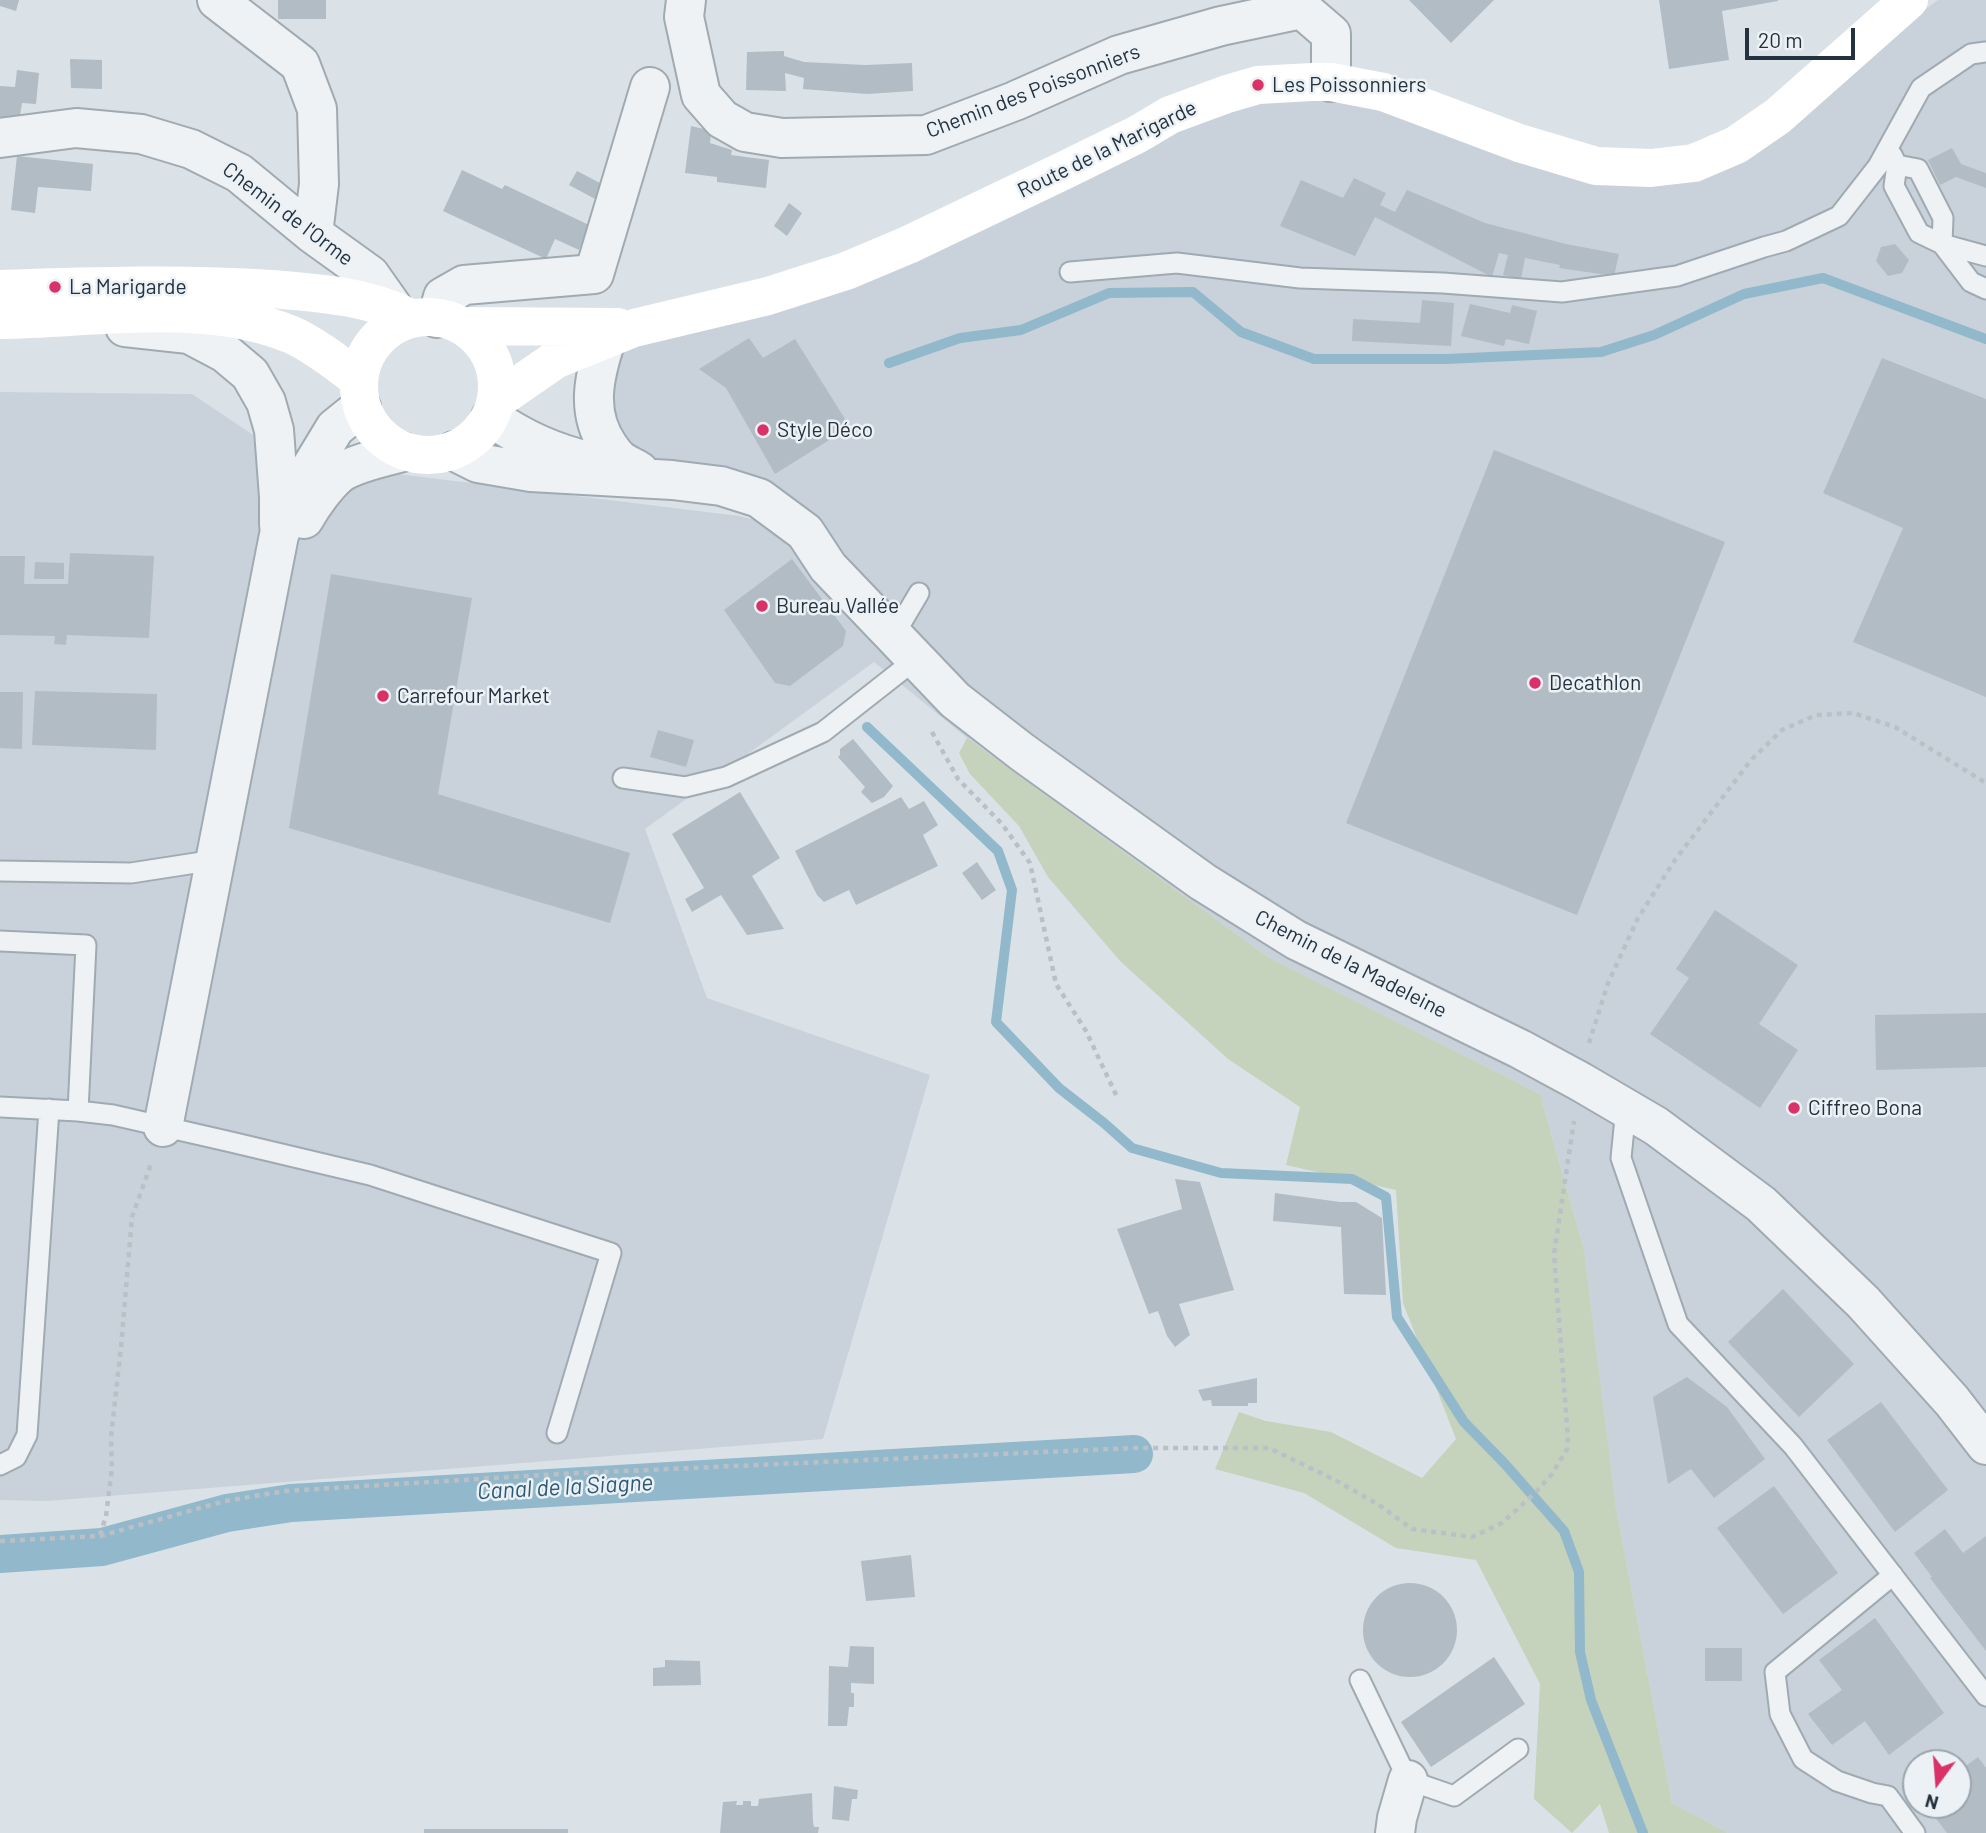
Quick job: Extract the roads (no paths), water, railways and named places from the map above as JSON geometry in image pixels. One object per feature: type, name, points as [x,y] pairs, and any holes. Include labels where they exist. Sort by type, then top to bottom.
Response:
[{"type":"main road","name":"Route de la Marigarde","points":[[494,408],[555,360],[620,334],[768,296],[846,271],[908,245],[1067,169],[1170,115],[1258,85],[1331,82],[1383,92],[1519,143],[1596,166],[1651,168],[1694,163],[1736,145],[1778,117],[1909,0]]},
{"type":"main road","name":"Route de la Marigarde","points":[[4,310],[141,285],[244,287],[324,293],[426,318],[620,334]]},
{"type":"main road","points":[[4,310],[196,315],[248,320],[294,336],[343,367],[360,393],[370,426],[385,441],[403,452],[428,456],[454,452],[482,431],[494,408],[497,379],[492,358],[480,340],[426,318],[396,324],[370,347],[362,362],[360,393]]},
{"type":"street","points":[[217,0],[300,64],[317,109],[319,184],[313,234]]},
{"type":"street","name":"Chemin des Poissonniers","points":[[686,0],[684,17],[701,95],[722,119],[745,132],[782,138],[926,135],[1015,101],[1119,55],[1302,5],[1331,34],[1331,82]]},
{"type":"street","points":[[426,318],[443,297],[464,285],[594,274],[650,87]]},
{"type":"street","name":"Chemin de l'Orme","points":[[0,138],[76,128],[141,134],[191,149],[239,173],[313,234],[426,318]]},
{"type":"street","points":[[4,310],[189,334],[225,353],[250,374],[266,402],[274,430],[279,535]]},
{"type":"street","points":[[620,334],[595,377],[596,422],[618,459],[656,476]]},
{"type":"street","points":[[163,1127],[279,535],[295,494],[360,393]]},
{"type":"street","points":[[494,408],[507,428],[534,442],[575,458],[656,476]]},
{"type":"street","points":[[272,572],[311,506],[340,473],[403,452]]},
{"type":"street","points":[[454,452],[478,463],[531,472],[656,476]]},
{"type":"street","name":"Chemin de la Madeleine","points":[[656,476],[721,486],[759,498],[805,532],[828,567],[955,700],[1022,752],[1203,882],[1296,940],[1520,1049],[1656,1126],[1761,1204],[1863,1301],[1952,1401],[1986,1445]]},
{"type":"street","points":[[1395,1833],[1408,1780]]},
{"type":"lane","points":[[1986,52],[1971,54],[1921,88],[1893,156],[1894,186],[1919,233],[1942,244],[1986,256]]},
{"type":"lane","points":[[1893,156],[1919,169],[1943,218],[1942,244],[1971,282],[1986,289]]},
{"type":"lane","points":[[1070,272],[1177,263],[1300,278],[1443,283],[1562,292],[1677,276],[1786,241],[1839,216],[1878,166],[1893,156]]},
{"type":"lane","points":[[623,778],[685,787],[726,777],[823,732],[904,648],[919,593]]},
{"type":"lane","points":[[0,871],[131,873],[215,860]]},
{"type":"lane","points":[[0,941],[86,945],[78,1111]]},
{"type":"lane","points":[[0,1107],[113,1115],[370,1175],[611,1253],[558,1433]]},
{"type":"lane","points":[[1626,1108],[1621,1158],[1678,1324],[1793,1446],[1986,1696]]},
{"type":"lane","points":[[0,1465],[16,1457],[27,1435],[48,1109]]},
{"type":"lane","points":[[1893,1576],[1775,1672],[1780,1714],[1803,1759],[1837,1781],[1888,1796],[1915,1833]]},
{"type":"lane","points":[[1360,1680],[1408,1780],[1454,1796],[1518,1749]]},
{"type":"waterway","points":[[889,363],[960,338],[1021,330],[1109,293],[1193,292],[1241,332],[1314,359],[1446,359],[1601,352],[1654,335],[1744,294],[1823,278],[1986,339]]},
{"type":"waterway","points":[[867,727],[998,851],[1012,890],[996,1022],[1059,1088],[1132,1148],[1221,1173],[1352,1179],[1386,1197],[1397,1317],[1464,1422],[1564,1531],[1579,1572],[1580,1652],[1591,1700],[1643,1833]]},
{"type":"waterway","name":"Canal de la Siagne","points":[[0,1554],[102,1547],[227,1513],[291,1503],[1134,1454]]},
{"type":"place","name":"Les Poissonniers","points":[[1258,85]]},
{"type":"place","name":"La Marigarde","points":[[55,287]]},
{"type":"place","name":"Style Déco","points":[[763,430]]},
{"type":"place","name":"Bureau Vallée","points":[[762,606]]},
{"type":"place","name":"Decathlon","points":[[1535,683]]},
{"type":"place","name":"Carrefour Market","points":[[383,696]]},
{"type":"place","name":"Ciffreo Bona","points":[[1794,1108]]}]
